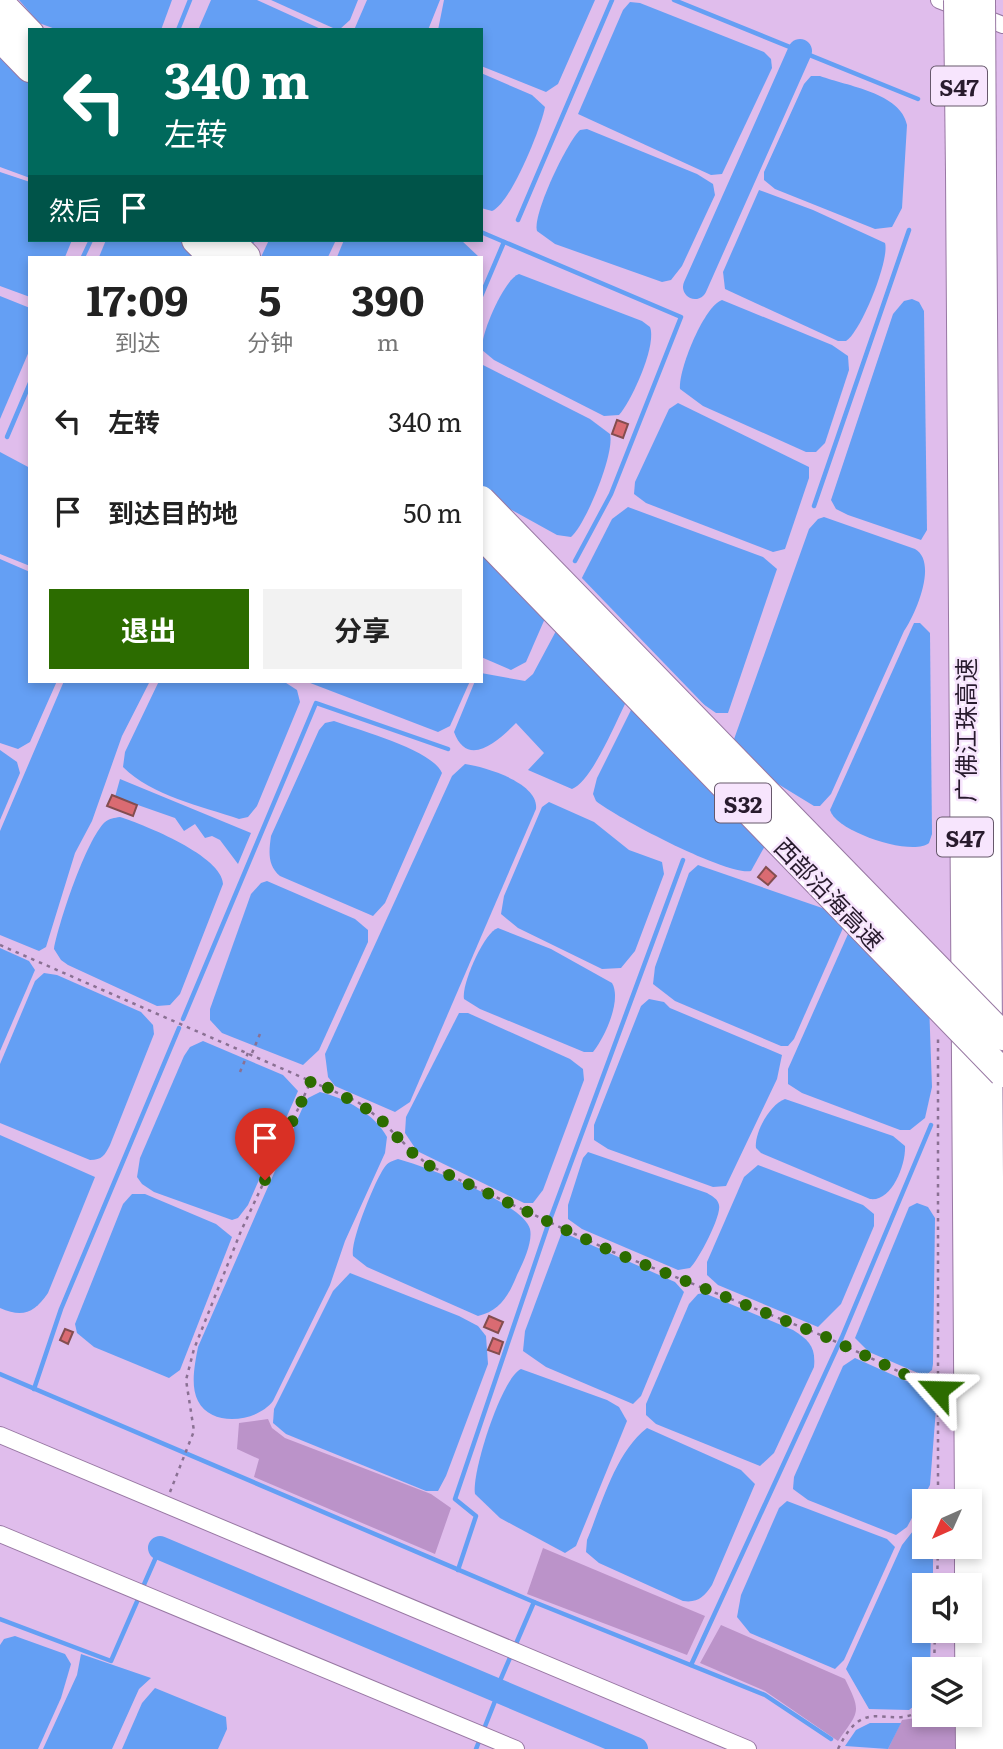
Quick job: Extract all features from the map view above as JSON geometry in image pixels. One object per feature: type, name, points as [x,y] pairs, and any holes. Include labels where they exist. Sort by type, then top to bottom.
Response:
[{"type":"highway","name":"广佛江珠高速","points":[[958,0],[971,173],[981,1657]]},
{"type":"highway","name":"广佛江珠高速","points":[[969,1489],[971,173],[981,0]]},
{"type":"highway","points":[[0,4],[28,32]]},
{"type":"highway","points":[[0,37],[28,66]]},
{"type":"highway","points":[[198,242],[212,256]]},
{"type":"highway","points":[[231,242],[245,256]]},
{"type":"highway","name":"西部沿海高速","points":[[483,502],[1003,1036]]},
{"type":"highway","name":"西部沿海高速","points":[[483,536],[1003,1073]]},
{"type":"highway","name":"广佛江珠高速","points":[[982,1675],[993,1749]]},
{"type":"highway","name":"广佛江珠高速","points":[[970,1749],[973,1727]]},
{"type":"street","points":[[939,0],[1003,25]]},
{"type":"street","points":[[0,1435],[505,1650],[747,1749]]},
{"type":"street","points":[[0,1534],[516,1749]]},
{"type":"path","points":[[0,945],[312,1079],[376,1114],[410,1151],[430,1166],[613,1252],[826,1337],[938,1390]]},
{"type":"path","points":[[938,1031],[938,1489]]},
{"type":"path","points":[[240,1072],[260,1034]]},
{"type":"path","points":[[165,1504],[189,1450],[194,1431],[186,1380],[194,1349],[241,1231],[312,1079]]},
{"type":"path","points":[[838,1749],[851,1726],[862,1718],[912,1715]]},
{"type":"shaded area","points":[[268,1419],[272,1428],[285,1438],[431,1494],[451,1508],[435,1554],[254,1477],[259,1459],[237,1449],[239,1423]]},
{"type":"shaded area","points":[[543,1548],[705,1616],[687,1655],[527,1594]]},
{"type":"shaded area","points":[[721,1625],[845,1679],[854,1699],[856,1712],[838,1741],[765,1691],[700,1663]]},
{"type":"shaded area","points":[[912,1719],[912,1727],[959,1727],[958,1749],[888,1749],[902,1720]]},
{"type":"water","points":[[19,0],[172,0],[162,28],[53,28],[39,23]]},
{"type":"water","points":[[211,0],[257,0],[319,28],[199,28]]},
{"type":"water","points":[[271,0],[358,0],[350,20],[341,28],[333,28]]},
{"type":"water","points":[[367,0],[440,0],[429,28],[355,28]]},
{"type":"water","points":[[444,0],[595,0],[558,84],[546,92],[483,67],[483,28],[438,28]]},
{"type":"water","points":[[630,2],[640,3],[764,52],[771,59],[772,68],[722,174],[711,175],[578,114],[623,10]]},
{"type":"water","points":[[0,56],[28,70],[28,177],[0,167]]},
{"type":"water","points":[[483,74],[532,95],[545,107],[538,131],[516,180],[500,205],[492,211],[483,209]]},
{"type":"water","points":[[811,76],[820,76],[871,92],[895,105],[903,114],[907,125],[902,208],[892,227],[875,229],[775,189],[764,180],[764,172],[804,84]]},
{"type":"water","points":[[587,129],[697,174],[713,184],[715,195],[682,266],[671,280],[662,282],[555,244],[537,231],[540,210],[559,163],[574,137],[580,130]]},
{"type":"water","points":[[0,172],[28,181],[28,242],[71,242],[65,256],[28,256],[28,296],[0,286]]},
{"type":"water","points":[[759,190],[813,210],[885,243],[883,264],[873,295],[859,324],[846,341],[838,341],[725,289],[723,272]]},
{"type":"water","points":[[105,242],[255,242],[238,256],[99,256]]},
{"type":"water","points":[[268,242],[335,242],[328,256],[261,256]]},
{"type":"water","points":[[343,242],[463,242],[478,256],[337,256]]},
{"type":"water","points":[[519,274],[642,321],[650,327],[647,359],[619,415],[604,416],[494,360],[483,351],[483,339],[494,308],[513,278]]},
{"type":"water","points":[[0,296],[28,307],[28,354],[0,419]]},
{"type":"water","points":[[912,299],[919,302],[924,311],[927,530],[921,540],[848,515],[836,509],[831,500],[893,314],[904,301]]},
{"type":"water","points":[[722,300],[832,345],[848,356],[849,370],[825,443],[816,452],[806,452],[703,406],[680,389],[683,368],[693,340],[708,314]]},
{"type":"water","points":[[483,365],[590,419],[610,434],[604,472],[584,518],[571,537],[557,535],[483,494]]},
{"type":"water","points":[[678,403],[809,467],[809,478],[785,549],[773,552],[646,503],[634,494],[635,482],[669,409]]},
{"type":"water","points":[[0,452],[28,467],[28,565],[0,554]]},
{"type":"water","points":[[628,507],[763,557],[777,569],[728,713],[716,713],[566,609],[612,519]]},
{"type":"water","points":[[824,517],[915,549],[922,556],[925,576],[914,613],[831,794],[820,806],[814,806],[745,764],[733,742],[809,529],[818,519]]},
{"type":"water","points":[[483,526],[563,577],[526,662],[511,670],[483,658]]},
{"type":"water","points":[[0,559],[28,571],[28,683],[56,683],[30,742],[18,749],[0,743]]},
{"type":"water","points":[[914,623],[920,623],[930,633],[932,834],[929,843],[920,847],[908,847],[892,845],[860,834],[835,818],[830,810]]},
{"type":"water","points":[[556,631],[631,692],[597,761],[572,789],[528,770],[544,753],[516,723],[493,743],[476,750],[467,749],[454,732],[474,683],[483,683],[483,673],[525,681],[533,674]]},
{"type":"water","points":[[63,683],[149,683],[122,736],[92,821],[75,853],[46,947],[39,951],[0,935],[0,831]]},
{"type":"water","points":[[158,683],[286,683],[297,690],[300,702],[257,806],[248,817],[239,819],[148,786],[123,767],[125,752]]},
{"type":"water","points":[[310,683],[469,683],[450,726],[438,732]]},
{"type":"water","points":[[641,690],[781,817],[751,871],[720,865],[697,856],[648,832],[596,801],[593,794],[597,778]]},
{"type":"water","points":[[334,721],[425,756],[442,773],[385,903],[373,916],[280,876],[270,858],[271,836],[319,730],[325,723]]},
{"type":"water","points":[[0,750],[17,762],[20,773],[0,820]]},
{"type":"water","points":[[465,764],[497,773],[520,784],[535,800],[536,809],[410,1102],[395,1112],[335,1086],[328,1077],[325,1054],[452,776]]},
{"type":"water","points":[[120,779],[251,833],[238,864],[220,840],[212,836],[205,838],[195,824],[184,831],[175,818],[115,797]]},
{"type":"water","points":[[549,802],[594,822],[629,850],[662,862],[664,874],[635,951],[621,968],[602,969],[518,928],[501,914],[504,896],[542,807]]},
{"type":"water","points":[[120,817],[163,834],[197,853],[219,873],[223,884],[180,994],[170,1005],[157,1006],[68,965],[54,949],[67,902],[90,846],[105,822]]},
{"type":"water","points":[[698,865],[828,910],[843,928],[794,1039],[788,1046],[781,1046],[675,1001],[653,984],[655,967],[689,873]]},
{"type":"water","points":[[267,881],[355,919],[368,930],[368,942],[319,1050],[303,1065],[222,1033],[210,1020],[210,1009],[251,894],[261,883]]},
{"type":"water","points":[[498,928],[551,949],[612,983],[615,990],[614,1008],[607,1028],[593,1052],[584,1052],[480,1009],[464,999],[466,983],[480,949]]},
{"type":"water","points":[[848,934],[928,975],[932,1087],[925,1118],[910,1130],[900,1130],[802,1093],[788,1084],[788,1069]]},
{"type":"water","points":[[0,948],[29,961],[35,970],[0,1051]]},
{"type":"water","points":[[44,973],[57,975],[141,1012],[153,1025],[154,1034],[110,1145],[105,1154],[97,1159],[90,1160],[0,1123],[0,1064],[35,981]]},
{"type":"water","points":[[649,999],[664,1002],[670,1008],[782,1055],[777,1079],[726,1186],[713,1187],[608,1149],[594,1140],[594,1125],[641,1006]]},
{"type":"water","points":[[459,1013],[468,1013],[570,1059],[583,1069],[584,1080],[543,1190],[533,1203],[524,1203],[417,1151],[405,1133],[406,1117]]},
{"type":"water","points":[[203,1041],[283,1075],[298,1091],[248,1205],[238,1218],[232,1220],[154,1192],[137,1177],[140,1158],[184,1056],[190,1047]]},
{"type":"water","points":[[320,1092],[349,1103],[375,1121],[387,1137],[385,1153],[345,1241],[330,1285],[273,1401],[256,1414],[246,1417],[235,1419],[213,1415],[198,1401],[194,1388],[198,1347],[302,1109],[308,1098]]},
{"type":"water","points":[[785,1099],[893,1136],[905,1146],[900,1171],[885,1195],[870,1199],[761,1153],[756,1148],[760,1127],[774,1107]]},
{"type":"water","points":[[0,1135],[95,1177],[48,1293],[33,1309],[22,1313],[0,1308]]},
{"type":"water","points":[[588,1152],[707,1193],[716,1199],[719,1205],[717,1218],[690,1268],[678,1270],[582,1229],[568,1219],[568,1205],[583,1158]]},
{"type":"water","points":[[398,1159],[429,1169],[492,1197],[524,1219],[530,1229],[527,1252],[514,1282],[498,1306],[486,1314],[478,1316],[367,1267],[353,1256],[359,1225],[375,1185],[386,1166]]},
{"type":"water","points":[[758,1165],[863,1205],[874,1214],[874,1226],[841,1304],[818,1327],[718,1285],[707,1275],[707,1262],[744,1177]]},
{"type":"water","points":[[132,1194],[145,1194],[216,1224],[232,1237],[180,1370],[169,1378],[94,1347],[77,1333],[75,1324],[123,1204]]},
{"type":"water","points":[[917,1203],[928,1207],[935,1218],[933,1364],[932,1370],[925,1376],[869,1352],[855,1338],[909,1207]]},
{"type":"water","points":[[562,1232],[675,1282],[684,1292],[641,1396],[633,1404],[546,1367],[523,1351],[525,1331]]},
{"type":"water","points":[[350,1273],[459,1316],[478,1326],[486,1336],[488,1364],[438,1491],[426,1491],[286,1434],[273,1423],[274,1409],[333,1291]]},
{"type":"water","points":[[704,1293],[793,1330],[807,1341],[812,1349],[814,1367],[774,1453],[760,1466],[656,1424],[646,1415],[646,1404],[689,1304],[698,1294]]},
{"type":"water","points":[[855,1358],[922,1388],[936,1409],[930,1485],[928,1489],[912,1489],[912,1518],[907,1527],[896,1535],[808,1500],[793,1489],[794,1477],[843,1366]]},
{"type":"water","points":[[521,1369],[607,1400],[619,1407],[627,1421],[576,1546],[565,1553],[500,1518],[475,1494],[478,1467],[489,1427],[505,1389]]},
{"type":"water","points":[[647,1428],[741,1470],[755,1484],[712,1585],[697,1600],[683,1601],[599,1563],[586,1552],[587,1540],[618,1465],[626,1451]]},
{"type":"water","points":[[787,1501],[887,1539],[895,1547],[844,1660],[835,1669],[750,1633],[737,1617],[741,1595],[779,1508]]},
{"type":"water","points":[[912,1532],[912,1559],[933,1559],[933,1573],[912,1573],[912,1643],[931,1643],[930,1657],[912,1657],[912,1708],[909,1710],[869,1709],[846,1669],[902,1545]]},
{"type":"water","points":[[15,1636],[65,1654],[71,1664],[61,1698],[38,1749],[0,1749],[0,1645],[4,1639]]},
{"type":"water","points":[[81,1654],[151,1678],[139,1689],[112,1749],[43,1749],[77,1675]]},
{"type":"water","points":[[155,1688],[226,1717],[227,1729],[218,1749],[122,1749],[142,1703]]},
{"type":"water","points":[[870,1723],[901,1723],[888,1749],[845,1746],[856,1730]]},
{"type":"pier","points":[[579,575],[716,717],[563,611]]},
{"type":"building","points":[[617,420],[628,424],[623,438],[612,434]]},
{"type":"building","points":[[112,795],[137,805],[133,816],[107,806]]},
{"type":"building","points":[[766,867],[776,876],[768,885],[758,877]]},
{"type":"building","points":[[489,1316],[503,1322],[498,1333],[484,1327]]},
{"type":"building","points":[[65,1329],[73,1332],[68,1344],[60,1340]]},
{"type":"building","points":[[493,1338],[503,1342],[499,1354],[488,1350]]},
{"type":"waterway","points":[[179,28],[190,0]]},
{"type":"waterway","points":[[518,220],[612,0]]},
{"type":"waterway","points":[[674,0],[918,99]]},
{"type":"waterway","points":[[695,287],[800,51]]},
{"type":"waterway","points":[[814,506],[909,230]]},
{"type":"waterway","points":[[483,233],[681,317],[611,494],[575,561]]},
{"type":"waterway","points":[[83,256],[90,242]]},
{"type":"waterway","points":[[483,291],[504,242]]},
{"type":"waterway","points":[[7,437],[28,388]]},
{"type":"waterway","points":[[183,1019],[316,703],[448,749]]},
{"type":"waterway","points":[[458,1570],[476,1516],[455,1499],[548,1225],[683,860]]},
{"type":"waterway","points":[[34,1389],[61,1309],[179,1028]]},
{"type":"waterway","points":[[691,1665],[842,1337],[931,1125]]},
{"type":"waterway","points":[[0,1374],[534,1602],[765,1695],[831,1739]]},
{"type":"waterway","points":[[142,1589],[160,1548]]},
{"type":"waterway","points":[[160,1548],[636,1749]]},
{"type":"waterway","points":[[0,1619],[111,1661],[139,1597]]},
{"type":"waterway","points":[[496,1690],[534,1602]]},
{"type":"waterway","points":[[476,1749],[499,1691]]},
{"type":"route","points":[[265,1180],[312,1079],[376,1114],[410,1151],[430,1166],[613,1252],[826,1337],[938,1390]]}]
